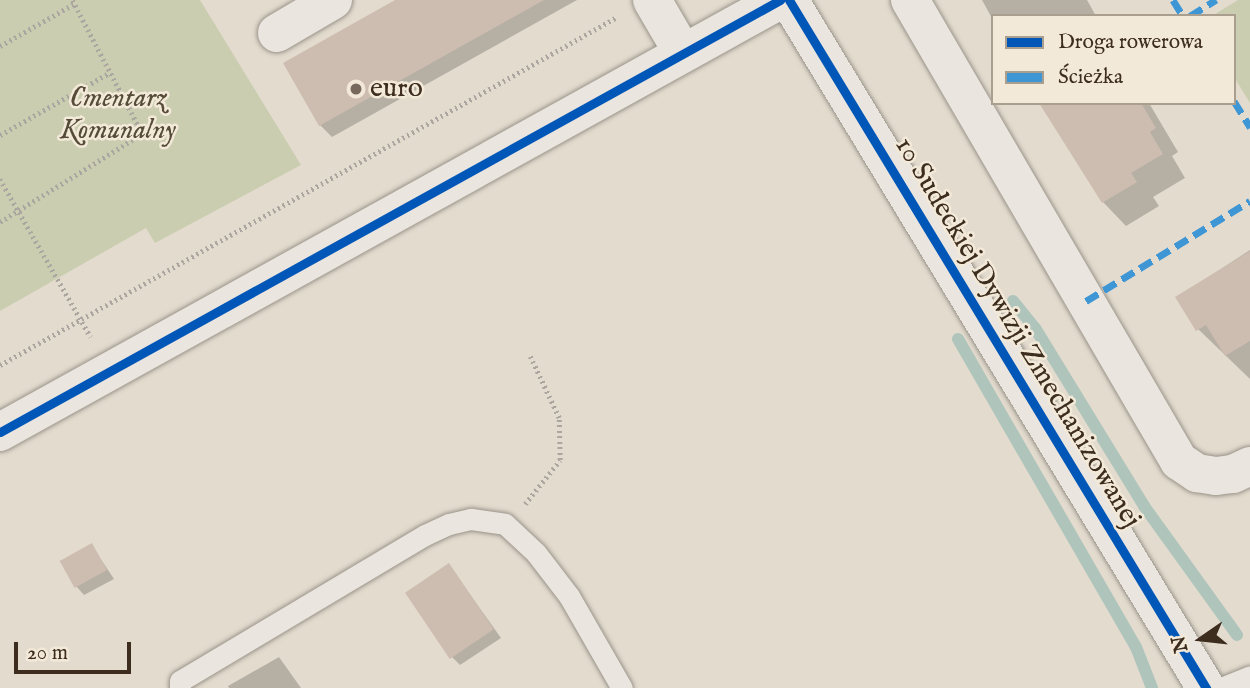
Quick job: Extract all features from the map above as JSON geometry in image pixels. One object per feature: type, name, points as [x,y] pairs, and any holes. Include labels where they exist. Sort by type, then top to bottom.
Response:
[{"type":"street","points":[[277,33],[333,0]]},
{"type":"street","points":[[0,432],[780,0]]},
{"type":"street","name":"10 Sudeckiej Dywizji Zmechanizowanej","points":[[789,0],[1206,688]]},
{"type":"street","points":[[910,0],[1179,461],[1197,472],[1216,477],[1233,474],[1250,466]]},
{"type":"street","points":[[635,8],[683,53]]},
{"type":"lane","points":[[180,688],[180,681],[425,535],[471,519],[505,524],[536,553],[569,596],[622,688]]},
{"type":"lane","points":[[1221,688],[1250,676]]},
{"type":"path","points":[[0,46],[73,2],[142,134],[0,222]]},
{"type":"path","points":[[0,365],[635,8]]},
{"type":"path","points":[[0,135],[110,72]]},
{"type":"path","points":[[0,179],[111,371]]},
{"type":"path","points":[[505,524],[561,460],[559,418],[530,356]]},
{"type":"green space","name":"Cmentarz Komunalny","points":[[0,0],[200,0],[301,165],[155,243],[146,228],[0,311]]},
{"type":"green space","points":[[1238,0],[1250,0],[1250,103],[1236,80],[1236,14],[1215,14]]},
{"type":"building","points":[[395,0],[544,0],[319,126],[283,63]]},
{"type":"building","points":[[1040,105],[1142,105],[1156,128],[1150,132],[1163,154],[1131,173],[1137,182],[1102,203]]},
{"type":"building","points":[[1250,251],[1250,341],[1225,356],[1206,325],[1196,331],[1175,297]]},
{"type":"building","points":[[92,543],[107,570],[75,588],[60,561]]},
{"type":"building","points":[[449,563],[494,629],[450,659],[405,593]]},
{"type":"waterway","points":[[1013,301],[1035,328],[1144,506],[1237,635]]},
{"type":"waterway","points":[[958,339],[1136,647],[1152,688]]},
{"type":"marked path","points":[[1173,0],[1182,14]]},
{"type":"marked path","points":[[1193,14],[1216,0]]},
{"type":"marked path","points":[[1236,104],[1250,127]]},
{"type":"marked path","points":[[1086,301],[1250,201]]},
{"type":"cycle path","points":[[0,432],[780,0]]},
{"type":"cycle path","points":[[789,0],[1206,688]]},
{"type":"place","name":"euro","points":[[356,89]]}]
